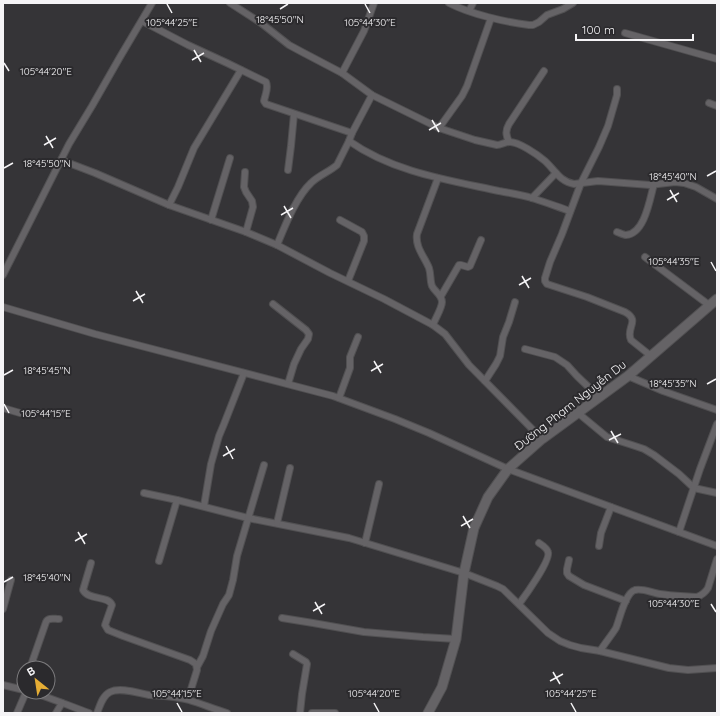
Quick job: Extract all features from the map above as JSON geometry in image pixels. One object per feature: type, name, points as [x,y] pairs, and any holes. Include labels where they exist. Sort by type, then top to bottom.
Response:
[{"type":"main road","name":"Đường Phạm Nguyễn Du","points":[[428,713],[442,687],[456,639],[464,573],[474,528],[488,497],[508,469],[542,439],[628,376],[717,298]]},
{"type":"street","points":[[3,275],[69,144],[152,3]]},
{"type":"street","points":[[230,3],[261,23],[289,45],[342,73],[372,95],[439,128],[491,145],[500,145],[509,142],[518,143],[544,160],[565,181],[574,184],[598,181],[650,185],[675,182],[684,183],[696,187],[717,199]]},
{"type":"street","points":[[342,73],[364,31],[374,3]]},
{"type":"street","points":[[449,3],[457,8],[491,18],[529,25],[533,25],[547,15],[563,9],[573,3]]},
{"type":"street","points":[[469,11],[473,3]]},
{"type":"street","points":[[439,128],[462,96],[467,86],[491,18]]},
{"type":"street","points":[[142,21],[188,45],[266,82],[267,88],[264,100],[265,103],[294,114],[352,132]]},
{"type":"street","points":[[625,33],[717,59]]},
{"type":"street","points":[[169,205],[194,148],[241,70]]},
{"type":"street","points":[[509,142],[506,135],[508,124],[544,71]]},
{"type":"street","points":[[617,89],[617,95],[608,126],[581,183],[545,278],[546,283],[548,284],[587,297],[630,315],[632,318],[632,323],[629,337],[651,356]]},
{"type":"street","points":[[277,245],[286,224],[302,194],[310,183],[337,165],[352,132],[372,95]]},
{"type":"street","points":[[708,102],[717,106]]},
{"type":"street","points":[[288,170],[294,114]]},
{"type":"street","points":[[349,141],[361,150],[376,158],[399,166],[438,178],[532,198],[570,211]]},
{"type":"street","points":[[211,220],[230,158]]},
{"type":"street","points":[[61,160],[169,205],[246,232],[277,245],[433,325],[445,334],[469,365],[542,439]]},
{"type":"street","points":[[245,172],[244,187],[252,201],[253,207],[246,232]]},
{"type":"street","points":[[532,198],[556,173]]},
{"type":"street","points":[[433,325],[441,305],[441,296],[432,285],[429,268],[416,240],[438,178]]},
{"type":"street","points":[[617,232],[626,235],[639,228],[646,216],[654,184]]},
{"type":"street","points":[[340,220],[362,232],[364,236],[364,241],[348,281]]},
{"type":"street","points":[[441,296],[459,265],[468,268],[470,266],[481,240]]},
{"type":"street","points":[[645,257],[710,305]]},
{"type":"street","points":[[485,380],[500,356],[503,337],[515,302]]},
{"type":"street","points":[[273,304],[309,334],[308,339],[294,364],[288,384]]},
{"type":"street","points":[[3,307],[95,334],[339,398],[429,433],[508,469],[717,546]]},
{"type":"street","points":[[339,398],[350,368],[350,357],[358,337]]},
{"type":"street","points":[[525,349],[555,357],[567,364],[577,376],[600,397]]},
{"type":"street","points":[[204,506],[215,448],[244,373]]},
{"type":"street","points":[[628,376],[663,392],[717,410]]},
{"type":"street","points":[[3,408],[20,413]]},
{"type":"street","points":[[578,414],[607,437],[632,445],[654,455],[679,474],[694,488],[717,493]]},
{"type":"street","points":[[679,532],[717,424]]},
{"type":"street","points":[[188,699],[197,667],[203,656],[223,604],[229,595],[237,556],[264,465]]},
{"type":"street","points":[[277,523],[290,468]]},
{"type":"street","points":[[365,543],[380,484]]},
{"type":"street","points":[[144,493],[204,506],[248,518],[349,538],[464,573],[503,589],[548,633],[560,641],[581,648],[600,651],[669,668],[688,670],[717,668]]},
{"type":"street","points":[[159,561],[177,500]]},
{"type":"street","points":[[598,546],[601,533],[611,507]]},
{"type":"street","points":[[519,604],[535,583],[548,559],[548,550],[539,543]]},
{"type":"street","points":[[600,651],[615,628],[626,601],[632,592],[638,589],[659,594],[697,597],[708,588],[717,559]]},
{"type":"street","points":[[569,560],[567,573],[569,576],[584,584],[626,601]]},
{"type":"street","points":[[91,563],[83,590],[91,596],[112,603],[105,625],[108,630],[190,660],[194,662],[197,667]]},
{"type":"street","points":[[3,609],[11,580]]},
{"type":"street","points":[[33,660],[47,620],[50,618],[59,619]]},
{"type":"street","points":[[282,618],[364,632],[456,639]]},
{"type":"street","points":[[293,654],[307,664],[300,713]]},
{"type":"street","points":[[3,685],[16,687]]},
{"type":"street","points":[[97,713],[106,695],[115,690],[188,699],[227,713]]},
{"type":"street","points":[[17,713],[21,700]]},
{"type":"street","points":[[55,700],[89,713]]},
{"type":"street","points":[[56,713],[62,703]]},
{"type":"street","points":[[312,713],[335,713]]}]
